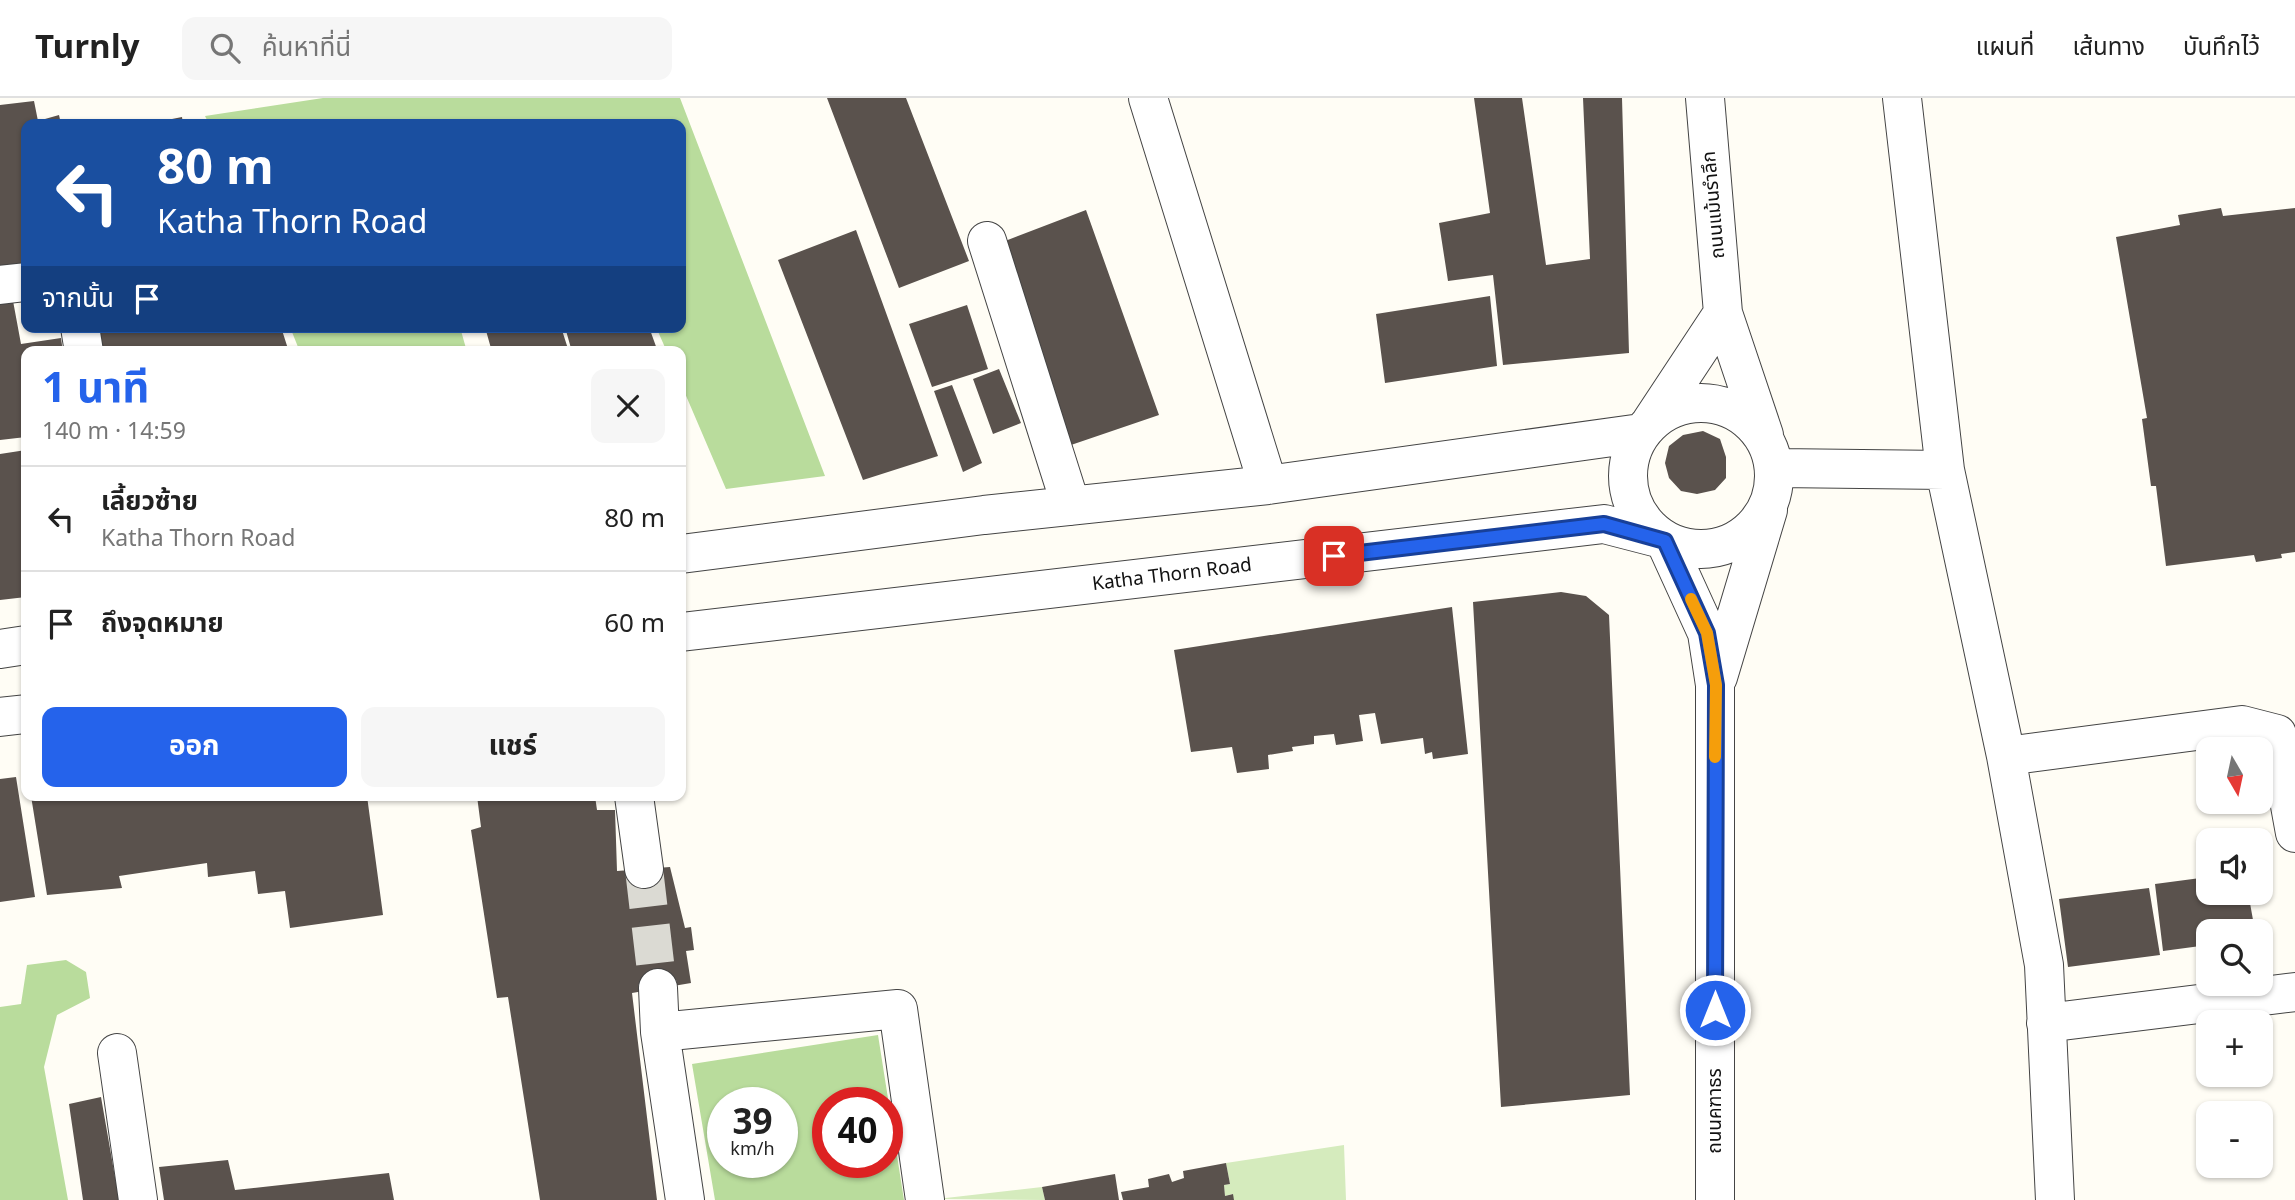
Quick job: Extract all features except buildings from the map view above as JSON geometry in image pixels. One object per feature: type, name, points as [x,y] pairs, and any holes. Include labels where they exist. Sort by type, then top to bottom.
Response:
[{"type":"street","points":[[1148,98],[1268,485]]},
{"type":"street","name":"ถนนแม้นรำลึก","points":[[1705,98],[1723,313],[1771,470]]},
{"type":"street","points":[[1902,98],[1945,470],[2006,756],[2044,965],[2055,1200]]},
{"type":"street","points":[[987,241],[1071,506]]},
{"type":"street","points":[[0,285],[21,283]]},
{"type":"street","points":[[686,553],[1071,506],[1268,485],[1646,427],[1669,409],[1691,403],[1713,403],[1735,411],[1753,424],[1771,470],[1754,528],[1727,545],[1696,549],[1664,540],[1639,517],[1628,488],[1629,459],[1646,427],[1723,313]]},
{"type":"street","points":[[1771,470],[1945,470]]},
{"type":"street","name":"ถนนคฑาธร","points":[[1716,685],[1771,470]]},
{"type":"street","name":"Katha Thorn Road","points":[[686,631],[1604,524],[1664,540]]},
{"type":"street","name":"ถนนคฑาธร","points":[[1664,540],[1707,633],[1716,685],[1715,1200]]},
{"type":"street","points":[[0,649],[21,646]]},
{"type":"street","points":[[0,717],[21,715]]},
{"type":"street","points":[[2006,756],[2242,725],[2277,734],[2290,770],[2295,833]]},
{"type":"street","points":[[635,801],[644,869]]},
{"type":"street","points":[[658,988],[660,1032],[685,1200]]},
{"type":"street","points":[[2046,1023],[2295,992]]},
{"type":"street","points":[[660,1032],[898,1009],[925,1200]]},
{"type":"street","points":[[117,1053],[138,1200]]},
{"type":"green space","points":[[323,98],[680,98],[825,476],[726,489],[686,396],[686,346],[664,346],[659,333],[686,333],[686,119],[206,119],[205,116]]},
{"type":"green space","points":[[292,333],[462,333],[465,346],[298,346]]},
{"type":"green space","points":[[66,960],[86,972],[90,998],[57,1015],[44,1067],[68,1200],[0,1200],[0,1007],[21,1004],[27,965]]},
{"type":"green space","points":[[878,1035],[886,1087],[812,1087],[812,1178],[901,1178],[904,1200],[715,1200],[711,1178],[798,1178],[798,1087],[707,1087],[707,1153],[692,1064]]},
{"type":"green space","points":[[1344,1145],[1346,1200],[1234,1200],[1232,1194],[1225,1196],[1224,1185],[1230,1184],[1226,1163]]},
{"type":"green space","points":[[1042,1187],[1045,1200],[937,1199]]},
{"type":"tunnel","points":[[644,869],[658,988]]},
{"type":"slow traffic","points":[[1691,599],[1707,633],[1716,685],[1715,757]]},
{"type":"route","points":[[1334,556],[1604,524],[1665,541],[1707,633],[1716,685],[1715,1010]]}]
